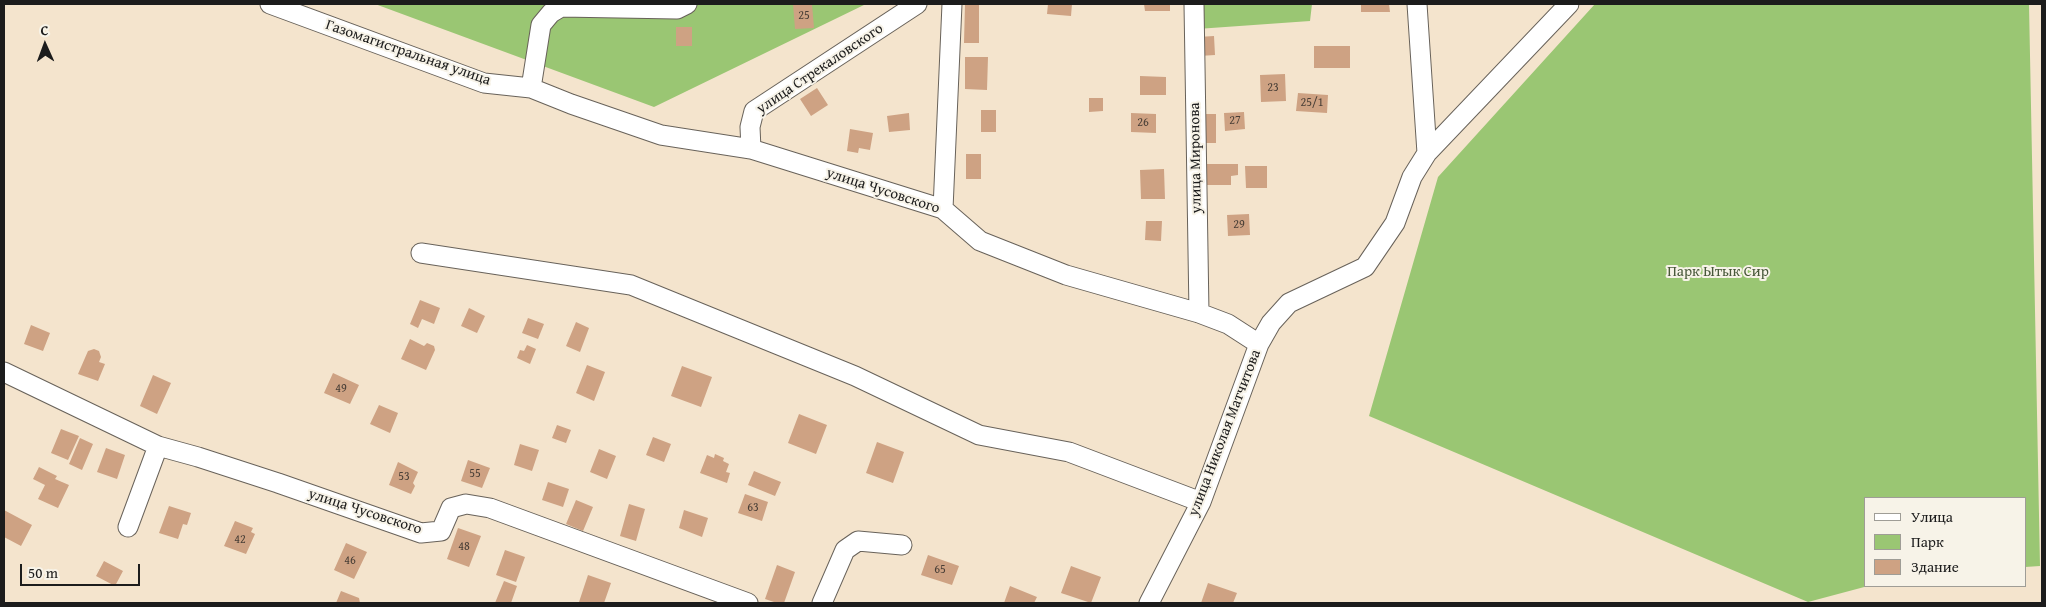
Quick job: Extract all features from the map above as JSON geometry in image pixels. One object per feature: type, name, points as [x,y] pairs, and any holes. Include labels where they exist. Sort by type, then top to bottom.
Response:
[{"type":"street","name":"Газомагистральная улица","points":[[270,4],[484,83],[531,88],[661,135]]},
{"type":"street","points":[[531,88],[541,25],[551,13],[562,7],[677,9],[687,4]]},
{"type":"street","name":"улица Стрекаловского","points":[[751,149],[750,127],[754,110],[917,4]]},
{"type":"street","points":[[943,209],[952,4]]},
{"type":"street","name":"улица Миронова","points":[[1194,4],[1199,313]]},
{"type":"street","points":[[1417,4],[1427,153]]},
{"type":"street","name":"улица Николая Матчитова","points":[[1150,603],[1201,502],[1259,344],[1271,323],[1289,304],[1365,267],[1395,223],[1412,177],[1427,153],[1569,4]]},
{"type":"street","name":"улица Чусовского","points":[[661,135],[751,149],[943,209],[980,241],[1066,275],[1199,313],[1228,324],[1259,344]]},
{"type":"street","points":[[421,253],[631,285],[855,376],[979,436],[1069,452],[1201,502]]},
{"type":"street","name":"улица Чусовского","points":[[4,373],[158,446],[278,483],[421,533],[441,531],[451,508],[466,504],[490,508],[748,603]]},
{"type":"street","points":[[128,527],[158,446]]},
{"type":"street","points":[[822,603],[845,550],[858,540],[902,545]]},
{"type":"green space","points":[[375,4],[866,4],[654,107]]},
{"type":"green space","points":[[1185,4],[1312,4],[1310,21],[1197,29]]},
{"type":"green space","name":"Парк Ытык Сир","points":[[1595,4],[2029,4],[2040,566],[2026,567],[2026,497],[1864,497],[1864,587],[1808,602],[1369,416],[1438,177]]},
{"type":"building","points":[[793,4],[812,4],[814,28],[795,29]]},
{"type":"building","points":[[965,4],[979,4],[979,43],[964,43]]},
{"type":"building","points":[[1048,4],[1072,4],[1071,16],[1047,14]]},
{"type":"building","points":[[1144,4],[1170,4],[1170,11],[1145,11]]},
{"type":"building","points":[[1361,4],[1389,4],[1390,12],[1361,12]]},
{"type":"building","points":[[676,27],[692,27],[692,46],[676,46]]},
{"type":"building","points":[[1214,36],[1215,55],[1199,56],[1198,37]]},
{"type":"building","points":[[1314,46],[1350,46],[1350,68],[1314,68]]},
{"type":"building","points":[[965,57],[988,57],[987,90],[965,89]]},
{"type":"building","points":[[1285,74],[1286,101],[1261,102],[1260,75]]},
{"type":"building","points":[[1140,76],[1166,77],[1166,95],[1140,95]]},
{"type":"building","points":[[817,88],[828,105],[811,116],[800,99]]},
{"type":"building","points":[[1298,93],[1328,95],[1327,113],[1296,111]]},
{"type":"building","points":[[1089,98],[1103,98],[1103,111],[1089,112]]},
{"type":"building","points":[[981,110],[996,110],[996,132],[981,132]]},
{"type":"building","points":[[1244,112],[1245,129],[1225,131],[1224,113]]},
{"type":"building","points":[[909,113],[910,130],[889,132],[887,116]]},
{"type":"building","points":[[1131,113],[1156,114],[1156,133],[1131,132]]},
{"type":"building","points":[[1197,114],[1216,114],[1216,143],[1198,143]]},
{"type":"building","points":[[850,129],[873,133],[870,150],[859,148],[858,153],[847,151]]},
{"type":"building","points":[[966,154],[981,154],[981,179],[966,179]]},
{"type":"building","points":[[1204,164],[1238,164],[1238,175],[1231,176],[1231,185],[1205,185]]},
{"type":"building","points":[[1245,166],[1267,166],[1267,188],[1246,188]]},
{"type":"building","points":[[1164,169],[1165,199],[1141,199],[1140,170]]},
{"type":"building","points":[[1249,214],[1250,235],[1228,236],[1227,215]]},
{"type":"building","points":[[1146,221],[1162,221],[1161,241],[1145,240]]},
{"type":"building","points":[[420,300],[440,308],[434,324],[422,319],[418,328],[410,324]]},
{"type":"building","points":[[469,308],[485,316],[477,333],[461,326]]},
{"type":"building","points":[[528,318],[544,324],[538,339],[522,333]]},
{"type":"building","points":[[576,322],[589,328],[580,352],[566,346]]},
{"type":"building","points":[[31,325],[50,333],[43,351],[24,344]]},
{"type":"building","points":[[410,339],[424,346],[427,343],[434,346],[435,350],[426,370],[401,359]]},
{"type":"building","points":[[527,345],[536,349],[530,364],[517,358],[520,350],[524,351]]},
{"type":"building","points":[[94,349],[99,351],[101,357],[99,362],[105,364],[98,381],[78,374],[88,351]]},
{"type":"building","points":[[587,365],[605,372],[594,401],[576,393]]},
{"type":"building","points":[[682,366],[712,377],[701,407],[671,396]]},
{"type":"building","points":[[333,373],[359,385],[350,404],[324,393]]},
{"type":"building","points":[[153,375],[171,383],[157,414],[140,406]]},
{"type":"building","points":[[379,405],[398,413],[390,433],[370,424]]},
{"type":"building","points":[[799,414],[827,425],[816,454],[788,443]]},
{"type":"building","points":[[557,425],[571,430],[566,443],[552,438]]},
{"type":"building","points":[[61,429],[79,436],[68,460],[51,453]]},
{"type":"building","points":[[653,437],[671,444],[664,462],[646,455]]},
{"type":"building","points":[[80,438],[93,444],[82,470],[69,464]]},
{"type":"building","points":[[877,442],[904,452],[893,483],[866,473]]},
{"type":"building","points":[[520,444],[539,450],[532,471],[514,465]]},
{"type":"building","points":[[106,448],[125,455],[117,479],[97,472]]},
{"type":"building","points":[[599,449],[616,456],[607,479],[590,472]]},
{"type":"building","points":[[715,454],[724,458],[723,461],[729,464],[726,472],[730,473],[727,483],[700,473],[707,455],[714,458]]},
{"type":"building","points":[[468,460],[490,468],[482,488],[461,481]]},
{"type":"building","points":[[398,462],[418,472],[411,494],[389,485]]},
{"type":"building","points":[[39,467],[57,476],[55,479],[69,485],[58,508],[38,499],[45,485],[33,479]]},
{"type":"building","points":[[754,471],[781,482],[775,496],[748,485]]},
{"type":"building","points":[[548,482],[569,489],[563,507],[542,500]]},
{"type":"building","points":[[745,494],[768,502],[762,521],[738,513]]},
{"type":"building","points":[[576,500],[593,507],[583,531],[566,524]]},
{"type":"building","points":[[629,504],[645,509],[636,541],[620,536]]},
{"type":"building","points":[[169,506],[191,513],[187,525],[183,524],[178,539],[159,533]]},
{"type":"building","points":[[4,510],[32,525],[21,546],[4,537]]},
{"type":"building","points":[[684,510],[708,518],[702,537],[679,528]]},
{"type":"building","points":[[235,521],[253,528],[251,532],[255,534],[246,554],[224,546]]},
{"type":"building","points":[[458,528],[481,536],[469,567],[447,559]]},
{"type":"building","points":[[346,543],[367,552],[354,579],[334,570]]},
{"type":"building","points":[[505,550],[525,557],[516,582],[496,575]]},
{"type":"building","points":[[928,555],[959,566],[952,585],[921,575]]},
{"type":"building","points":[[104,561],[123,571],[115,586],[96,576]]},
{"type":"building","points":[[777,565],[795,572],[784,603],[765,599]]},
{"type":"building","points":[[1071,566],[1101,577],[1091,603],[1061,593]]},
{"type":"building","points":[[588,575],[611,583],[604,603],[579,602]]},
{"type":"building","points":[[504,581],[517,586],[511,603],[495,603]]},
{"type":"building","points":[[1208,583],[1237,593],[1233,603],[1201,603]]},
{"type":"building","points":[[1010,586],[1037,597],[1034,603],[1004,603]]},
{"type":"building","points":[[341,591],[359,598],[360,603],[336,603]]}]
